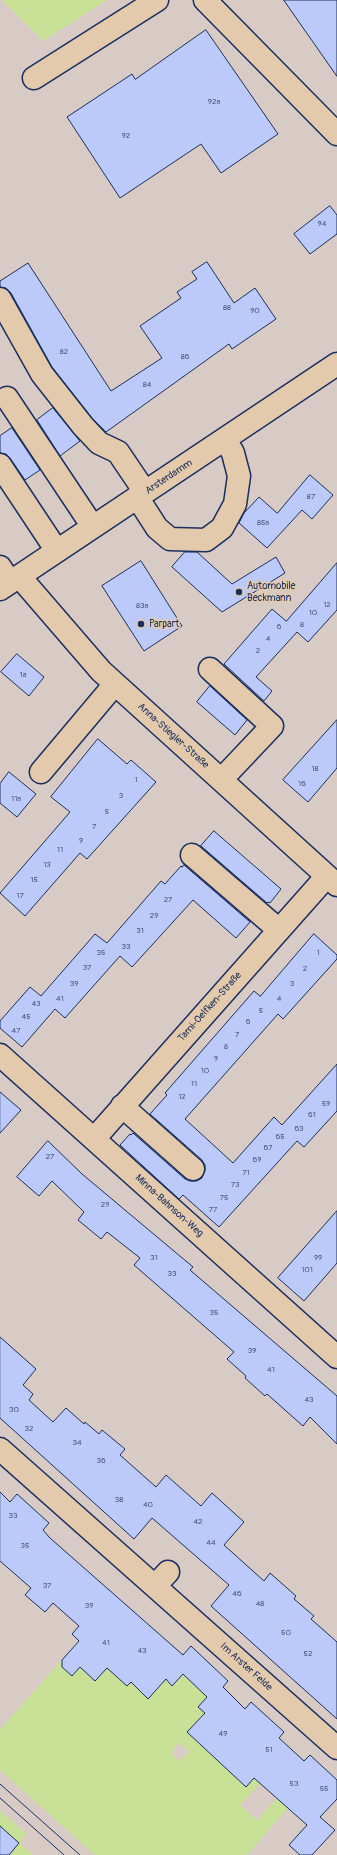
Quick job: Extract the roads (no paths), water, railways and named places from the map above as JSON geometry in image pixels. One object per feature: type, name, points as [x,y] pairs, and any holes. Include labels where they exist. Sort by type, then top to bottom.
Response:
[{"type":"street","points":[[34,78],[157,0]]},
{"type":"street","points":[[206,0],[337,134]]},
{"type":"street","points":[[0,299],[42,374],[99,443],[118,452],[157,528],[170,539],[206,540],[222,528],[235,504],[239,476],[233,453],[225,439]]},
{"type":"street","name":"Arsterdamm","points":[[7,578],[57,551],[337,364]]},
{"type":"street","points":[[7,398],[93,527]]},
{"type":"street","points":[[0,465],[57,551]]},
{"type":"street","name":"Anna-Stiegler-Straße","points":[[7,578],[115,684],[332,881]]},
{"type":"street","points":[[210,669],[272,726],[221,780]]},
{"type":"street","points":[[41,772],[115,684]]},
{"type":"street","points":[[192,855],[279,930]]},
{"type":"street","name":"Tami-Oelfken-Straße","points":[[94,1139],[279,930],[332,881]]},
{"type":"street","name":"Minna-Bahnson-Weg","points":[[0,1055],[337,1357]]},
{"type":"street","points":[[122,1106],[193,1169]]},
{"type":"street","name":"Im Arster Felde","points":[[0,1449],[161,1579],[337,1748]]},
{"type":"tram line","points":[[0,1784],[80,1855]]},
{"type":"tram line","points":[[0,1798],[64,1855]]},
{"type":"place","name":"Automobile Beckmann","points":[[239,592]]},
{"type":"place","name":"Parpart","points":[[141,624]]}]
